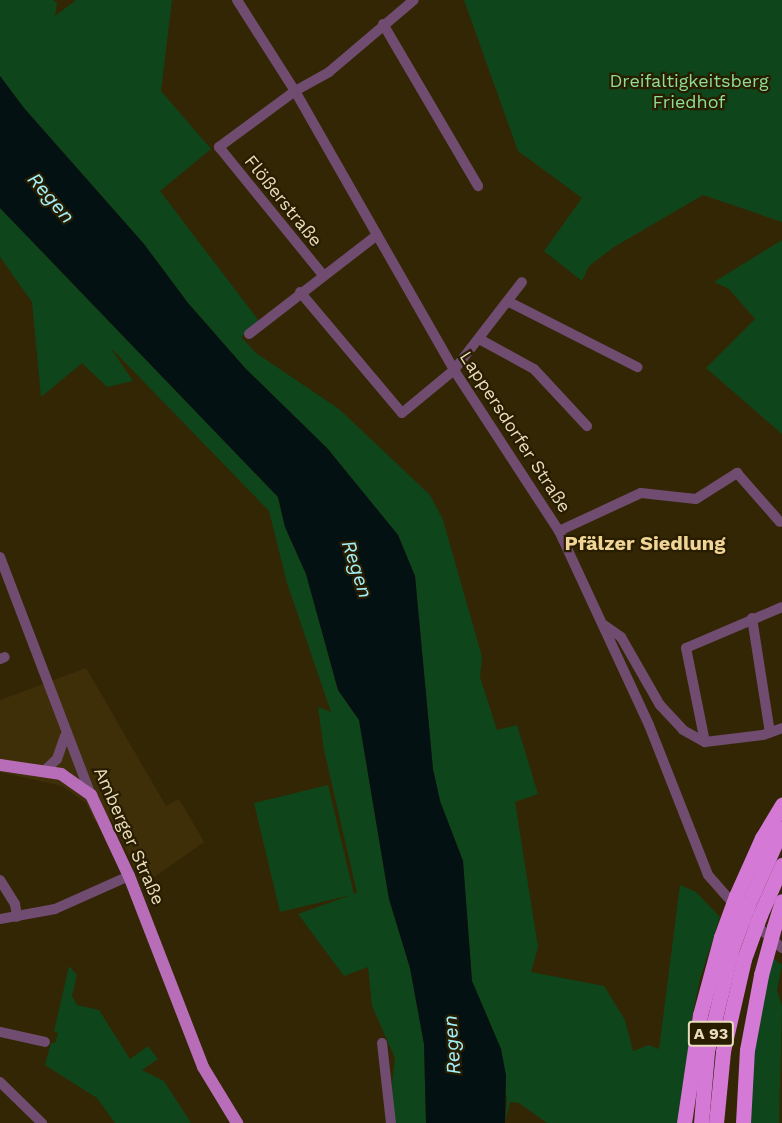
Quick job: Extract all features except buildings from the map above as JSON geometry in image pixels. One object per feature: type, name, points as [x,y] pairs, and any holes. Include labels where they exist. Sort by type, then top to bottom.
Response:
[{"type":"highway","points":[[684,1123],[700,1014],[721,937],[748,905],[762,838],[782,805]]},
{"type":"highway","name":"A 93","points":[[701,1123],[707,1051],[732,948],[782,828]]},
{"type":"highway","name":"A 93","points":[[716,1123],[723,1051],[744,959],[748,905],[782,866]]},
{"type":"highway","points":[[743,1123],[747,1050],[761,975],[782,901]]},
{"type":"main road","points":[[0,765],[44,771],[70,778],[91,795]]},
{"type":"main road","name":"Amberger Straße","points":[[91,795],[129,876],[203,1067],[237,1123]]},
{"type":"street","name":"Lappersdorfer Straße","points":[[237,0],[295,91],[454,370],[559,531],[649,725],[708,875],[723,896],[782,948]]},
{"type":"street","points":[[295,91],[329,72],[414,0]]},
{"type":"street","points":[[383,24],[477,186]]},
{"type":"street","name":"Flößerstraße","points":[[295,91],[219,147],[323,275]]},
{"type":"street","points":[[249,334],[300,292],[377,235]]},
{"type":"street","points":[[300,292],[402,413],[454,370],[481,340],[522,282]]},
{"type":"street","points":[[509,302],[637,367]]},
{"type":"street","points":[[481,340],[534,369],[587,426]]},
{"type":"street","points":[[559,531],[641,493],[696,499],[737,473],[780,522]]},
{"type":"street","name":"Amberger Straße","points":[[0,557],[65,735],[91,795]]},
{"type":"street","points":[[705,742],[686,648],[782,607]]},
{"type":"street","points":[[752,618],[770,734]]},
{"type":"street","points":[[604,625],[621,637],[660,705],[683,730],[705,742],[770,734],[782,728]]},
{"type":"street","points":[[44,771],[57,759],[65,735]]},
{"type":"street","points":[[0,919],[55,909],[129,876]]},
{"type":"street","points":[[0,880],[15,904],[17,917]]},
{"type":"street","points":[[0,1032],[45,1042]]},
{"type":"street","points":[[382,1043],[391,1123]]},
{"type":"street","points":[[0,1082],[42,1123]]},
{"type":"shaded area","points":[[86,668],[166,806],[179,799],[204,842],[143,885],[111,819],[94,821],[86,803],[62,786],[0,772],[0,700]]},
{"type":"green space","points":[[0,0],[53,0],[57,3],[55,16],[76,0],[172,0],[161,91],[211,149],[160,191],[259,321],[241,337],[256,353],[339,409],[430,495],[443,520],[482,657],[480,677],[497,730],[517,725],[538,794],[515,802],[538,947],[531,972],[604,986],[625,1020],[633,1051],[649,1045],[659,1049],[680,885],[696,892],[720,917],[700,979],[691,1023],[681,1123],[547,1123],[519,1103],[510,1102],[505,1123],[507,1101],[501,1049],[472,981],[463,861],[440,801],[433,769],[415,576],[398,535],[327,448],[245,368],[188,303],[144,244],[24,108],[0,76]]},
{"type":"green space","name":"Dreifaltigkeitsberg Friedhof","points":[[464,0],[782,0],[782,222],[703,195],[614,247],[589,266],[582,281],[544,251],[582,198],[518,151]]},
{"type":"green space","points":[[0,208],[278,497],[285,527],[306,574],[338,690],[359,720],[389,899],[410,968],[424,1044],[426,1123],[395,1123],[392,1084],[395,1058],[372,1006],[368,967],[344,976],[298,914],[351,895],[280,912],[254,803],[328,785],[354,894],[357,893],[324,750],[318,707],[331,712],[287,583],[269,511],[110,347],[133,381],[107,387],[82,363],[41,397],[32,302],[0,257]]},
{"type":"green space","points":[[782,240],[782,434],[706,368],[755,319],[729,289],[714,282]]},
{"type":"green space","points":[[771,956],[782,965],[777,990],[782,1006],[779,1123],[748,1123],[752,1057]]},
{"type":"green space","points":[[69,966],[77,975],[72,996],[77,1005],[99,1010],[130,1059],[148,1046],[158,1059],[142,1070],[164,1081],[191,1123],[115,1123],[97,1098],[45,1065],[51,1043],[55,1043],[58,1033],[54,1032]]},
{"type":"water","name":"Regen","points":[[0,76],[24,108],[144,244],[188,303],[245,368],[327,448],[398,535],[415,576],[433,769],[440,801],[463,861],[472,981],[501,1049],[506,1075],[505,1123],[426,1123],[424,1044],[410,968],[389,899],[359,720],[338,690],[306,574],[285,527],[278,497],[0,208]]},
{"type":"district","name":"Pfälzer Siedlung","points":[[645,543]]}]
